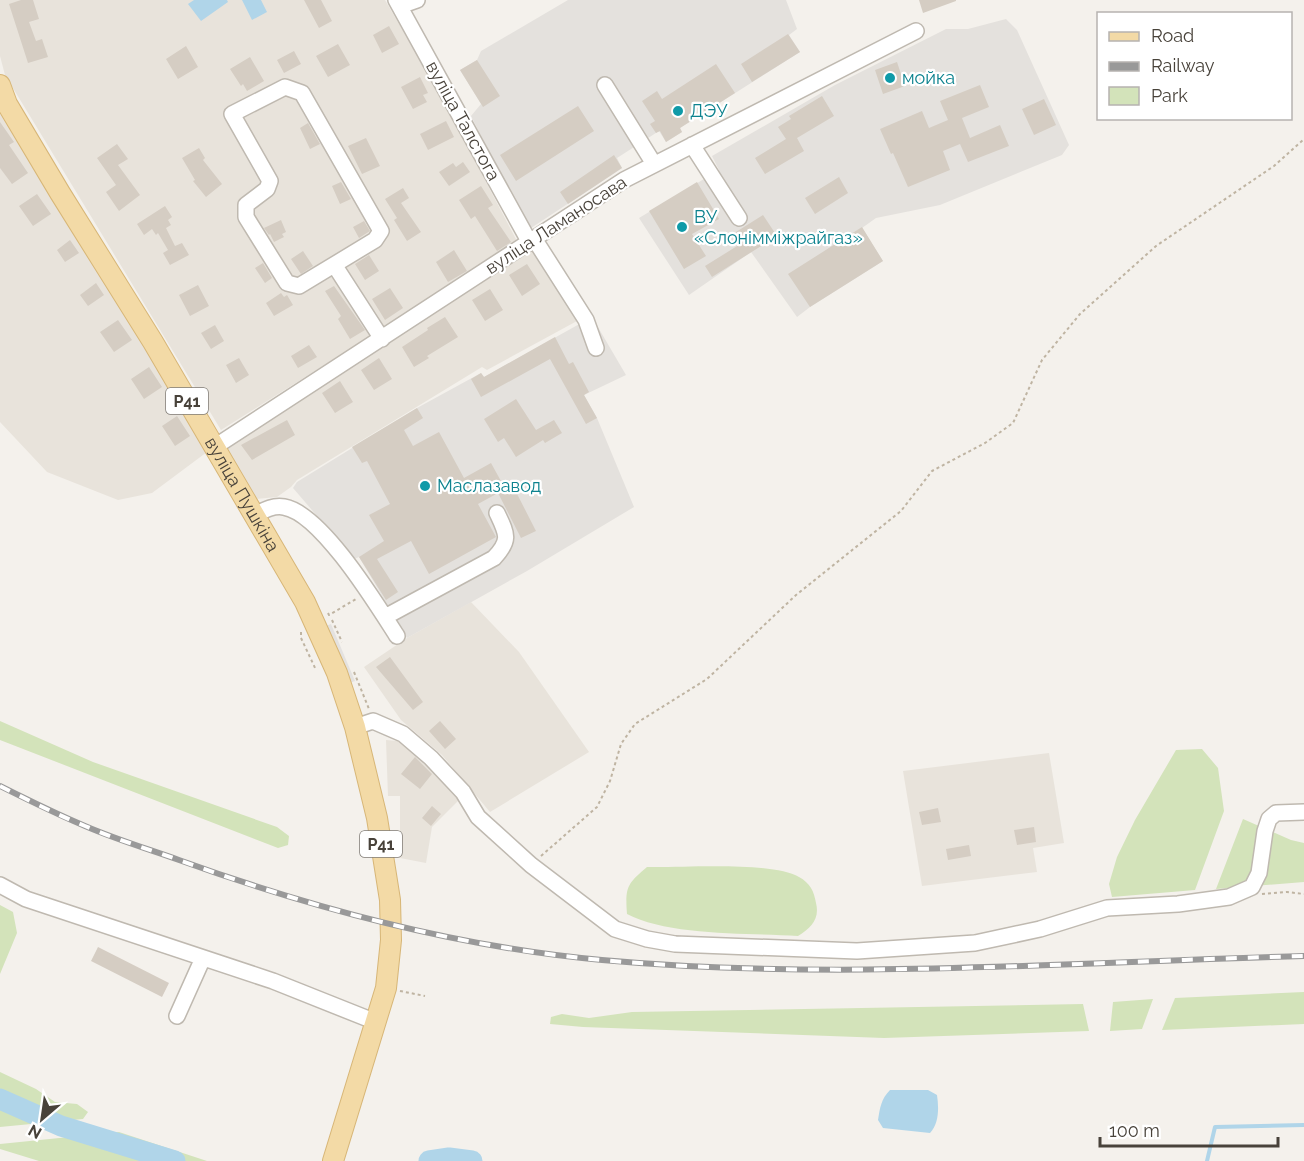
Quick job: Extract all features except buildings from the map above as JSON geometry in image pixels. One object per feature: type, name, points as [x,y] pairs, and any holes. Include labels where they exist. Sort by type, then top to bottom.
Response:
[{"type":"main road","name":"вуліца Пушкіна","points":[[0,86],[7,104],[153,342],[305,602],[337,674],[355,727]]},
{"type":"main road","name":"Р41","points":[[333,1161],[386,988],[391,940],[390,900],[377,818],[355,727]]},
{"type":"street","points":[[398,3],[417,0]]},
{"type":"street","name":"вуліца Талстога","points":[[398,3],[532,242],[586,321],[596,348]]},
{"type":"street","name":"вуліца Ламаносава","points":[[213,448],[624,180],[916,31]]},
{"type":"street","points":[[605,85],[654,164]]},
{"type":"street","points":[[285,87],[302,93],[381,231],[375,240],[335,266],[299,286],[287,283],[246,217],[246,205],[267,189],[270,181],[232,114],[285,87]]},
{"type":"street","points":[[692,145],[739,218]]},
{"type":"street","points":[[335,266],[382,339]]},
{"type":"street","points":[[253,516],[275,507],[295,511],[315,527],[369,591],[397,636]]},
{"type":"street","points":[[385,617],[494,558],[504,548],[507,535],[497,513]]},
{"type":"street","points":[[355,727],[373,721],[403,734],[431,758],[463,792],[478,817],[531,865],[615,929],[647,939],[675,944],[869,950],[975,943],[1040,929],[1107,908],[1178,904],[1229,897],[1252,887],[1259,873],[1269,819],[1276,813],[1304,812]]},
{"type":"street","points":[[0,885],[26,899],[273,981],[376,1022]]},
{"type":"street","points":[[177,1017],[203,958]]},
{"type":"path","points":[[531,865],[597,807],[610,781],[621,744],[635,724],[707,679],[796,595],[901,511],[932,471],[985,443],[1013,423],[1042,360],[1080,314],[1156,246],[1274,166],[1304,138]]},
{"type":"path","points":[[330,614],[356,600]]},
{"type":"path","points":[[1256,894],[1287,892],[1304,894]]},
{"type":"path","points":[[386,988],[425,996]]},
{"type":"shaded area","points":[[0,0],[385,0],[436,87],[518,243],[221,430],[5,75],[0,56]]},
{"type":"shaded area","points":[[568,0],[786,0],[797,29],[789,35],[800,52],[680,128],[682,132],[666,142],[659,131],[617,158],[622,168],[528,230],[471,116],[481,104],[460,70],[477,60],[481,51]]},
{"type":"shaded area","points":[[1006,19],[1017,30],[1069,145],[1062,155],[940,205],[876,218],[862,228],[883,261],[797,317],[751,252],[689,295],[639,218],[719,170],[712,156],[835,85],[946,29],[968,29]]},
{"type":"shaded area","points":[[0,114],[207,452],[152,493],[118,500],[47,472],[0,422]]},
{"type":"shaded area","points":[[532,250],[577,321],[487,370],[482,367],[297,480],[277,497],[256,499],[223,447]]},
{"type":"shaded area","points":[[592,317],[626,375],[584,395],[597,418],[634,507],[527,571],[407,638],[359,557],[354,559],[293,488],[297,482],[417,408],[481,373],[484,377]]},
{"type":"shaded area","points":[[471,602],[519,652],[589,752],[490,812],[442,755],[401,720],[364,667],[407,638]]},
{"type":"shaded area","points":[[331,624],[355,681],[347,684],[323,627]]},
{"type":"shaded area","points":[[386,740],[397,741],[411,748],[460,799],[432,827],[426,863],[400,858],[400,796],[388,796]]},
{"type":"shaded area","points":[[1049,753],[1064,843],[1033,848],[1037,872],[922,886],[903,771]]},
{"type":"green space","points":[[0,721],[93,762],[277,827],[289,836],[288,845],[278,848],[0,740]]},
{"type":"green space","points":[[1202,749],[1218,768],[1224,811],[1195,890],[1112,897],[1109,884],[1117,857],[1135,820],[1176,750]]},
{"type":"green space","points":[[1243,819],[1291,840],[1304,843],[1304,882],[1216,889]]},
{"type":"green space","points":[[726,866],[786,872],[803,879],[811,888],[817,914],[807,930],[798,936],[686,930],[644,921],[627,914],[626,898],[631,882],[647,867]]},
{"type":"green space","points":[[0,905],[13,912],[17,933],[0,974]]},
{"type":"green space","points":[[1304,992],[1304,1024],[1162,1030],[1175,998]]},
{"type":"green space","points":[[1153,999],[1142,1029],[1110,1031],[1113,1002]]},
{"type":"green space","points":[[1083,1004],[1089,1031],[884,1038],[550,1024],[551,1017],[562,1014],[589,1018],[632,1012]]},
{"type":"green space","points":[[0,1072],[36,1089],[55,1102],[77,1104],[88,1112],[83,1119],[0,1127]]},
{"type":"green space","points":[[119,1132],[207,1161],[39,1161],[0,1149],[0,1144]]},
{"type":"water","points":[[194,0],[227,0],[228,2],[201,21],[188,4]]},
{"type":"water","points":[[242,0],[261,0],[267,12],[252,20]]},
{"type":"water","points":[[890,1090],[928,1090],[937,1095],[938,1116],[930,1133],[883,1128],[878,1120],[879,1112]]},
{"type":"waterway","points":[[0,1099],[61,1126],[175,1161]]},
{"type":"waterway","points":[[1207,1161],[1215,1127],[1304,1125]]},
{"type":"waterway","points":[[429,1161],[449,1158],[472,1161]]},
{"type":"railway","points":[[0,786],[63,817],[108,835],[282,894],[335,910],[441,936],[548,954],[689,966],[865,970],[1304,956]]},
{"type":"place","name":"мойка","points":[[890,78]]},
{"type":"place","name":"ДЭУ","points":[[678,111]]},
{"type":"place","name":"ВУ «Слонімміжрайгаз»","points":[[682,227]]},
{"type":"place","name":"Маслазавод","points":[[425,486]]}]
